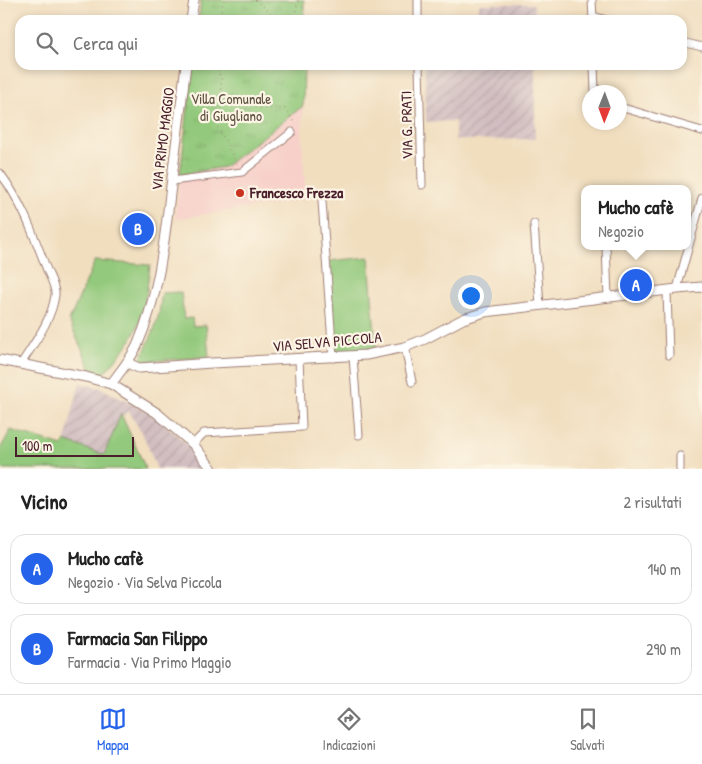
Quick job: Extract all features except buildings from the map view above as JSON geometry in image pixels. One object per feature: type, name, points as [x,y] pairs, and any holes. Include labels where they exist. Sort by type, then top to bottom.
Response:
[{"type":"street","points":[[192,15],[194,0]]},
{"type":"street","points":[[418,0],[418,15]]},
{"type":"street","points":[[592,0],[593,15]]},
{"type":"street","points":[[687,43],[702,47]]},
{"type":"street","name":"VIA PRIMO MAGGIO","points":[[111,384],[136,348],[153,297],[164,245],[185,70]]},
{"type":"street","name":"VIA G. PRATI","points":[[419,70],[422,185]]},
{"type":"street","points":[[594,70],[595,85]]},
{"type":"street","points":[[627,109],[702,131]]},
{"type":"street","points":[[172,182],[242,172],[292,132]]},
{"type":"street","points":[[0,173],[20,203],[31,226],[56,293],[49,316],[21,364]]},
{"type":"street","points":[[691,245],[700,214],[702,198]]},
{"type":"street","points":[[322,201],[333,358]]},
{"type":"street","points":[[534,224],[540,305]]},
{"type":"street","points":[[606,250],[608,298]]},
{"type":"street","points":[[678,289],[689,250]]},
{"type":"street","name":"VIA SELVA PICCOLA","points":[[126,363],[139,368],[353,357],[405,347],[474,315],[540,305],[678,289],[702,288]]},
{"type":"street","points":[[667,291],[668,355]]},
{"type":"street","points":[[405,347],[412,382]]},
{"type":"street","points":[[353,357],[359,434]]},
{"type":"street","points":[[0,360],[86,377],[111,384],[157,413],[193,444],[212,469]]},
{"type":"street","points":[[193,444],[204,433],[302,427],[299,360]]},
{"type":"street","points":[[680,456],[680,469]]},
{"type":"path","points":[[220,15],[224,0]]},
{"type":"path","points":[[255,0],[271,15]]},
{"type":"path","points":[[294,15],[298,0]]},
{"type":"path","points":[[218,71],[222,80],[220,97],[209,110],[242,172]]},
{"type":"path","points":[[220,97],[264,109],[275,107],[286,109],[294,120],[292,132]]},
{"type":"shaded area","points":[[479,4],[534,4],[534,15],[479,15]]},
{"type":"shaded area","points":[[425,70],[535,70],[535,139],[455,140],[455,121],[426,122]]},
{"type":"shaded area","points":[[303,106],[302,140],[306,199],[175,219],[180,175],[224,167]]},
{"type":"shaded area","points":[[80,383],[101,388],[146,411],[161,421],[197,453],[208,469],[157,469],[145,439],[129,411],[124,415],[121,414],[104,455],[65,441]]},
{"type":"green space","points":[[201,0],[304,0],[304,15],[200,15]]},
{"type":"green space","name":"Villa Comunale di Giugliano","points":[[192,70],[304,70],[303,106],[224,167],[180,175]]},
{"type":"green space","points":[[369,257],[376,348],[335,352],[329,261]]},
{"type":"green space","points":[[95,261],[150,265],[145,303],[140,321],[126,348],[103,374],[93,374],[69,321]]},
{"type":"green space","points":[[181,292],[184,319],[192,318],[193,326],[206,325],[209,357],[141,360],[154,330],[159,314],[162,293]]},
{"type":"green space","points":[[121,414],[146,469],[0,469],[0,449],[11,430],[62,446],[65,441],[104,455]]},
{"type":"place","name":"Francesco Frezza","points":[[240,193]]},
{"type":"place","name":"Farmacia San Filippo","points":[[138,229]]},
{"type":"place","name":"Mucho cafè","points":[[636,285]]}]
